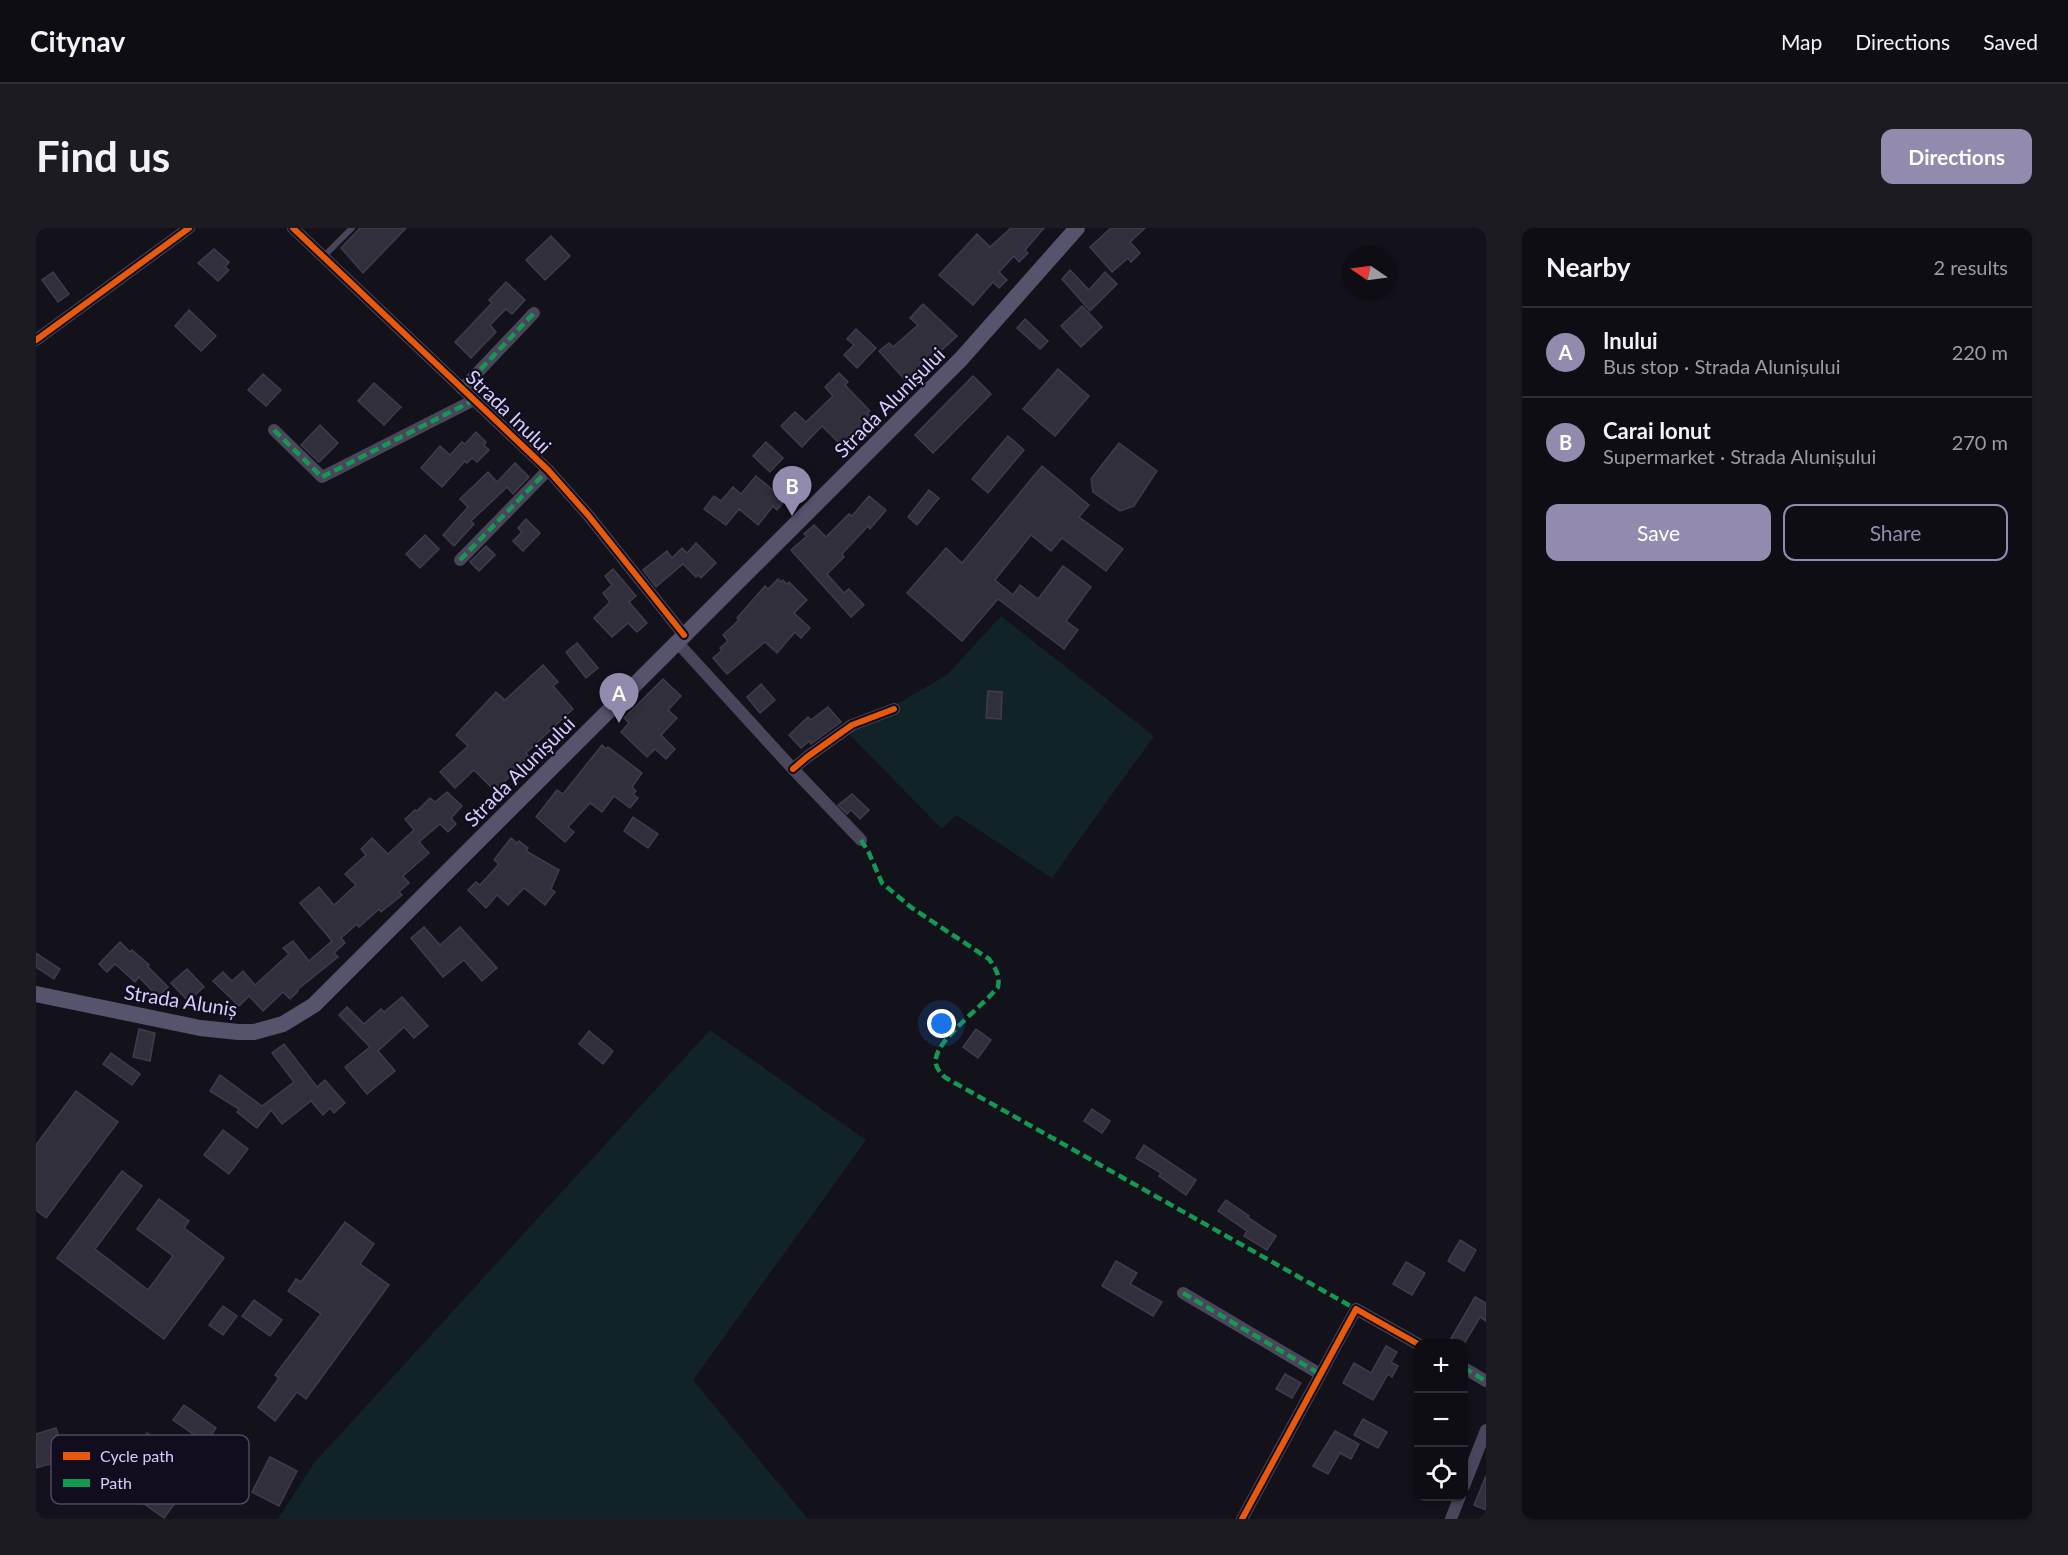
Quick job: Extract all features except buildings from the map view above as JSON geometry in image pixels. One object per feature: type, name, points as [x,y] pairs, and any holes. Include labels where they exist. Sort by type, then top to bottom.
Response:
[{"type":"main road","name":"Strada Alunișului","points":[[314,1005],[961,359],[1077,228]]},
{"type":"main road","name":"Strada Aluniș","points":[[36,994],[200,1028],[238,1032],[254,1032],[283,1024],[314,1005]]},
{"type":"street","points":[[36,340],[189,228]]},
{"type":"street","name":"Strada Inului","points":[[293,228],[548,470],[588,515],[681,638],[792,770],[861,840]]},
{"type":"street","points":[[462,389],[534,313]]},
{"type":"street","points":[[274,430],[322,477],[474,400]]},
{"type":"street","points":[[459,560],[548,470]]},
{"type":"street","points":[[792,770],[852,725],[894,709]]},
{"type":"street","points":[[1184,1293],[1320,1374]]},
{"type":"street","points":[[1242,1519],[1356,1309],[1414,1341]]},
{"type":"street","points":[[1468,1370],[1486,1381]]},
{"type":"street","points":[[1468,1476],[1486,1430]]},
{"type":"street","points":[[1450,1519],[1458,1501]]},
{"type":"lane","points":[[324,256],[352,228]]},
{"type":"shaded area","points":[[1001,616],[1154,736],[1052,878],[956,815],[942,829],[848,733],[853,728],[899,713],[895,705],[947,675]]},
{"type":"shaded area","points":[[710,1030],[866,1140],[693,1380],[808,1519],[278,1519],[314,1463]]},
{"type":"marked path","points":[[462,389],[534,313]]},
{"type":"marked path","points":[[274,430],[322,477],[474,400]]},
{"type":"marked path","points":[[460,560],[548,470]]},
{"type":"marked path","points":[[861,840],[882,883],[912,908],[989,959],[997,972],[998,987],[953,1031],[939,1050],[936,1064],[946,1078],[1361,1312]]},
{"type":"marked path","points":[[1183,1293],[1320,1374]]},
{"type":"marked path","points":[[1468,1370],[1486,1381]]},
{"type":"cycle path","points":[[36,340],[189,228]]},
{"type":"cycle path","points":[[293,228],[548,470],[588,515],[684,635]]},
{"type":"cycle path","points":[[793,769],[852,725],[894,709]]},
{"type":"cycle path","points":[[1242,1519],[1356,1309],[1414,1342]]},
{"type":"place","name":"Carai Ionut","points":[[792,516]]},
{"type":"place","name":"Inului","points":[[619,723]]}]
